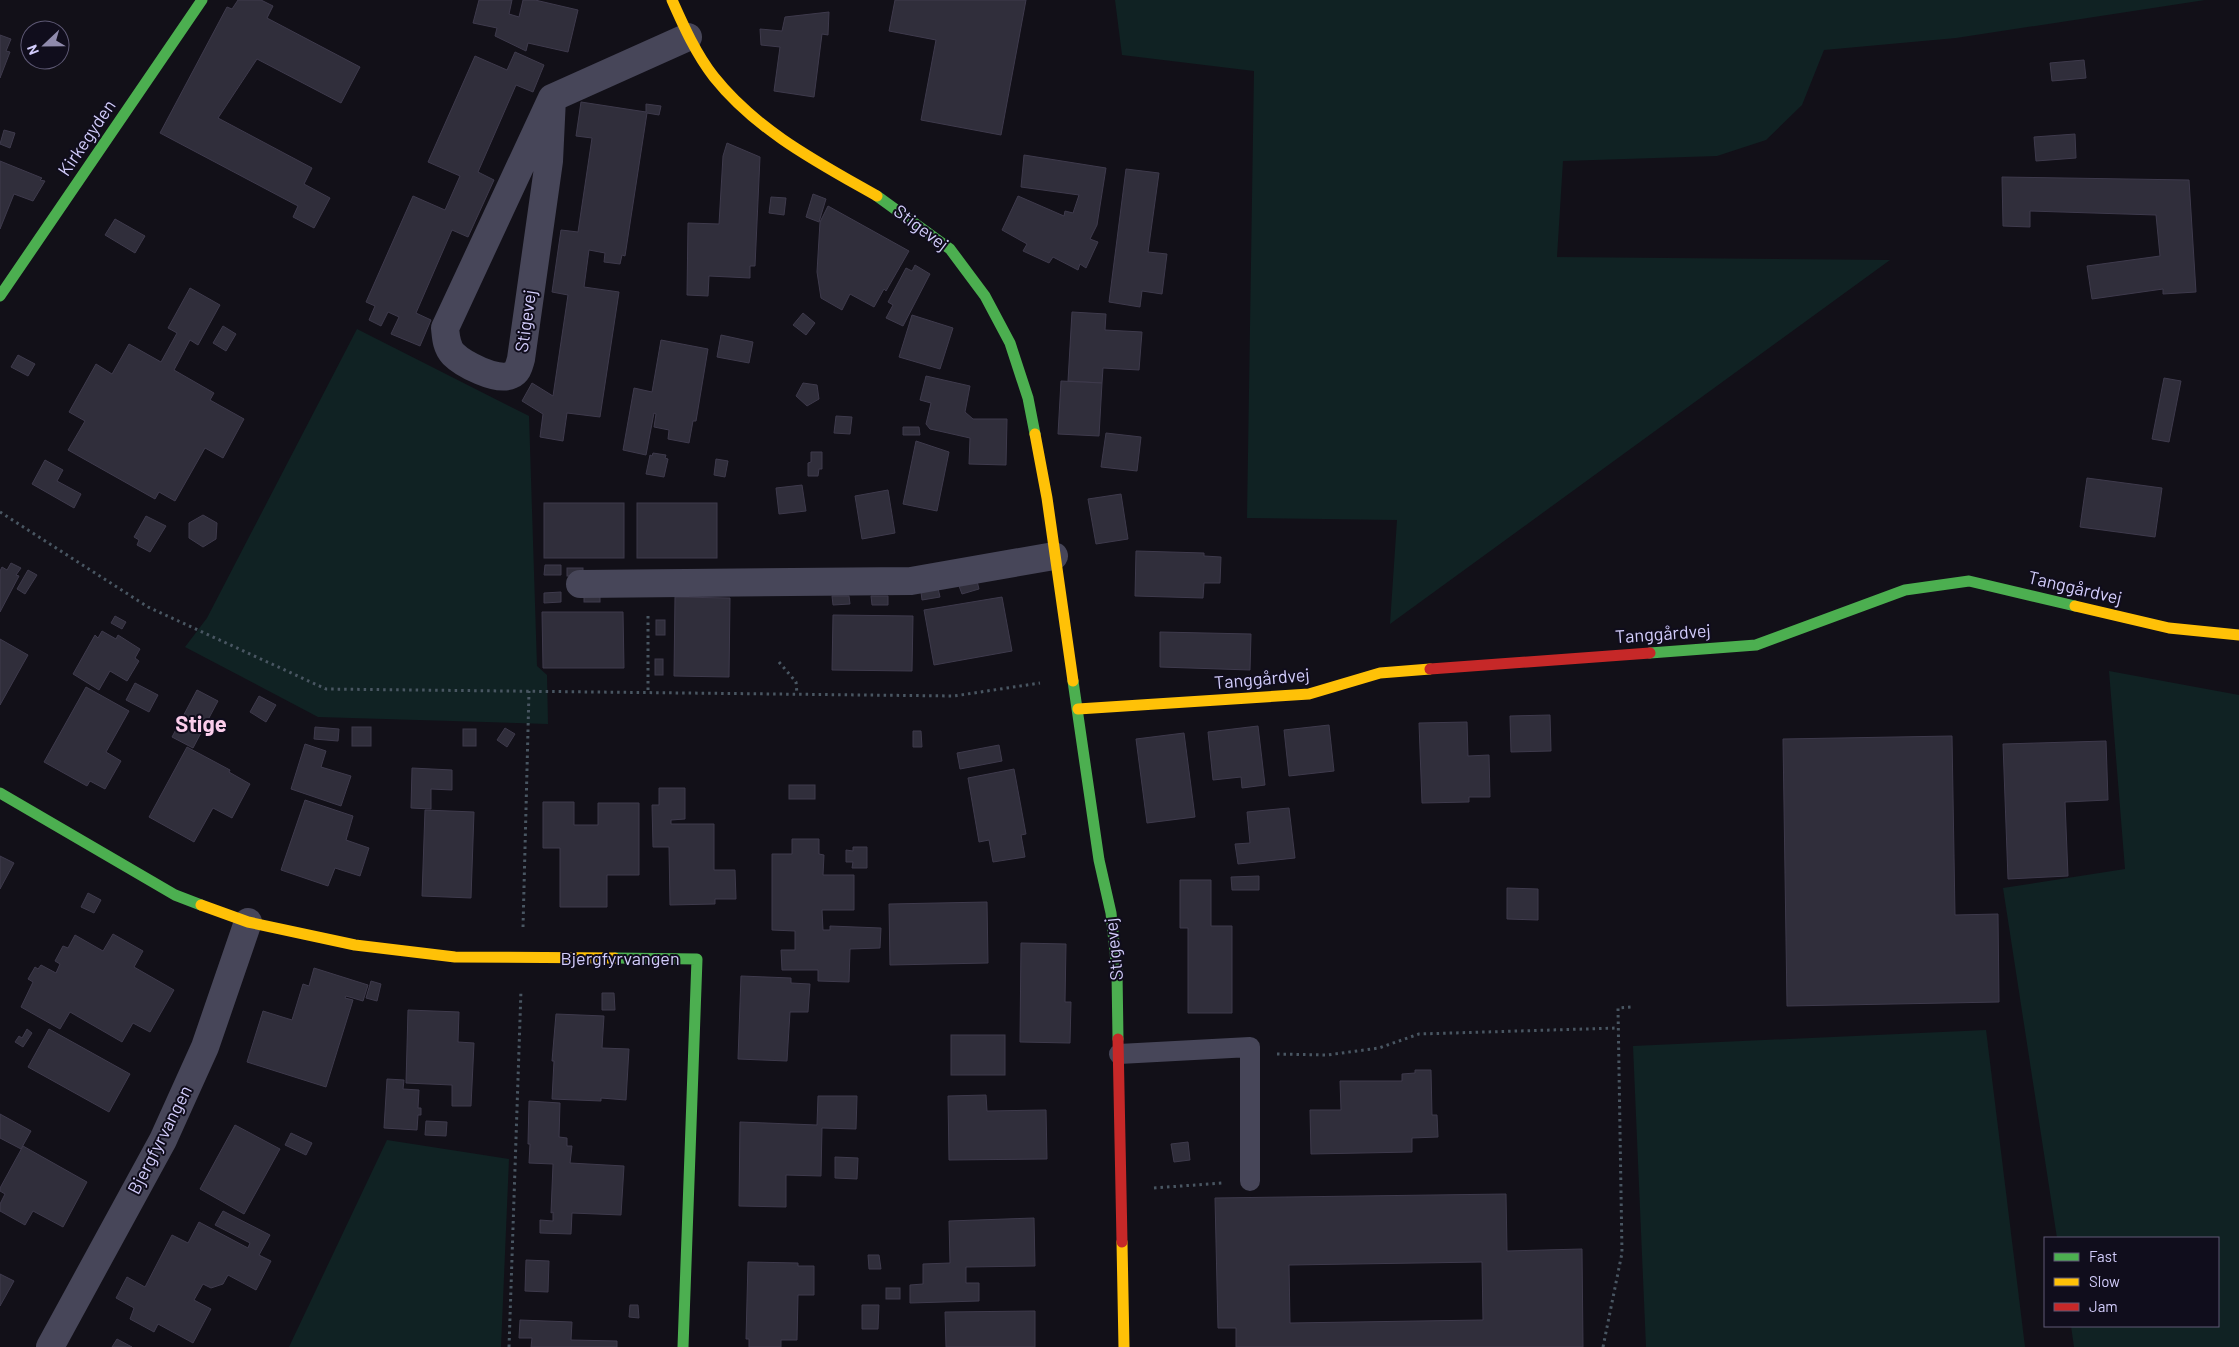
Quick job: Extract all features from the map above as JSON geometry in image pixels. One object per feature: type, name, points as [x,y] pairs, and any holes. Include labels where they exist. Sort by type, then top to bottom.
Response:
[{"type":"street","name":"Kirkegyden","points":[[0,296],[202,0]]},
{"type":"street","name":"Stigevej","points":[[672,0],[688,37],[714,77],[746,111],[795,149],[883,200],[950,249],[985,296],[1010,343],[1028,398],[1047,498],[1099,860],[1111,913],[1117,972],[1124,1347]]},
{"type":"street","points":[[552,98],[688,37]]},
{"type":"street","name":"Stigevej","points":[[552,98],[549,161],[521,359],[518,370],[502,378],[470,366],[454,354],[446,343],[445,328],[552,98]]},
{"type":"street","points":[[580,584],[911,581],[1054,556]]},
{"type":"street","name":"Tanggårdvej","points":[[1078,709],[1309,694],[1380,674],[1756,645],[1905,590],[1969,581],[2169,628],[2239,635]]},
{"type":"street","name":"Bjergfyrvangen","points":[[0,793],[175,895],[248,922],[355,945],[455,957],[696,959],[683,1347]]},
{"type":"street","name":"Bjergfyrvangen","points":[[50,1347],[163,1140],[205,1047],[248,922]]},
{"type":"lane","points":[[1119,1054],[1250,1047],[1250,1181]]},
{"type":"path","points":[[0,512],[148,607],[326,689],[954,696],[1073,676]]},
{"type":"path","points":[[647,583],[648,692]]},
{"type":"path","points":[[779,662],[796,682],[797,694]]},
{"type":"path","points":[[508,1347],[522,959],[529,691]]},
{"type":"path","points":[[1603,1347],[1622,1253],[1618,1008],[1632,1007]]},
{"type":"path","points":[[1250,1053],[1327,1055],[1378,1048],[1419,1034],[1618,1028]]},
{"type":"path","points":[[1121,1191],[1250,1181]]},
{"type":"shaded area","points":[[1115,0],[2205,0],[1956,38],[1824,50],[1802,105],[1766,140],[1717,156],[1563,161],[1557,257],[1890,260],[1390,624],[1397,520],[1247,518],[1254,71],[1122,55]]},
{"type":"shaded area","points":[[357,329],[529,416],[537,666],[547,675],[548,724],[318,717],[185,647],[207,618]]},
{"type":"shaded area","points":[[2109,671],[2239,695],[2239,1347],[2074,1347],[2071,1327],[2219,1327],[2219,1237],[2057,1237],[2003,888],[2125,869]]},
{"type":"shaded area","points":[[1986,1030],[2025,1347],[1646,1347],[1633,1046]]},
{"type":"shaded area","points":[[387,1140],[509,1159],[501,1347],[289,1347]]},
{"type":"building","points":[[238,0],[261,0],[273,6],[267,18],[360,67],[341,103],[257,59],[218,118],[312,168],[304,184],[330,198],[314,228],[293,217],[298,206],[160,133],[227,7],[232,9]]},
{"type":"building","points":[[479,0],[512,0],[509,14],[519,17],[523,0],[535,0],[578,10],[568,52],[528,43],[526,51],[495,36],[497,28],[473,23]]},
{"type":"building","points":[[895,0],[1026,0],[1001,135],[921,120],[936,40],[889,31]]},
{"type":"building","points":[[829,12],[828,35],[822,34],[814,97],[774,91],[780,47],[761,45],[760,29],[782,31],[785,17]]},
{"type":"building","points":[[0,35],[11,39],[6,51],[10,52],[0,78]]},
{"type":"building","points":[[515,52],[544,65],[533,92],[516,85],[478,172],[494,180],[468,237],[452,230],[416,313],[431,320],[420,346],[391,334],[399,317],[388,312],[381,326],[369,320],[375,306],[366,302],[413,196],[445,210],[460,176],[428,162],[475,56],[507,70]]},
{"type":"building","points":[[2084,60],[2086,78],[2052,81],[2050,63]]},
{"type":"building","points":[[581,102],[646,112],[646,104],[661,106],[659,115],[647,113],[625,256],[622,255],[620,264],[604,262],[605,253],[589,250],[584,287],[619,292],[600,417],[567,413],[563,441],[540,437],[543,414],[522,401],[532,383],[553,396],[568,295],[552,292],[561,230],[578,232],[592,138],[576,136]]},
{"type":"building","points":[[4,130],[15,133],[10,148],[0,144]]},
{"type":"building","points":[[2075,134],[2076,158],[2036,161],[2034,137]]},
{"type":"building","points":[[727,143],[760,157],[755,266],[750,266],[750,278],[709,276],[708,296],[687,295],[688,223],[719,224],[723,156]]},
{"type":"building","points":[[1024,155],[1106,168],[1097,225],[1090,239],[1098,242],[1086,268],[1080,264],[1078,270],[1053,257],[1049,263],[1023,251],[1027,244],[1002,230],[1018,196],[1064,216],[1065,211],[1073,213],[1079,195],[1021,187]]},
{"type":"building","points":[[0,161],[42,178],[40,180],[45,181],[33,201],[14,194],[0,229]]},
{"type":"building","points":[[1126,169],[1159,173],[1148,252],[1167,254],[1162,294],[1142,291],[1140,307],[1109,302]]},
{"type":"building","points":[[2002,177],[2189,180],[2196,292],[2163,294],[2163,289],[2092,299],[2087,266],[2160,256],[2156,215],[2030,211],[2030,227],[2003,226]]},
{"type":"building","points":[[813,194],[826,199],[819,222],[806,217]]},
{"type":"building","points":[[771,197],[786,198],[784,215],[769,213]]},
{"type":"building","points":[[828,206],[909,251],[886,291],[884,289],[874,307],[850,294],[842,310],[821,298],[817,272],[820,222]]},
{"type":"building","points":[[115,219],[145,236],[135,253],[105,235]]},
{"type":"building","points":[[915,265],[930,274],[903,326],[886,318],[893,305],[888,302],[906,268],[912,271]]},
{"type":"building","points":[[190,288],[220,305],[198,345],[190,340],[174,370],[214,393],[210,400],[244,419],[223,458],[205,448],[175,501],[159,492],[155,499],[68,450],[85,421],[69,412],[96,364],[112,374],[129,344],[161,362],[177,333],[168,328]]},
{"type":"building","points":[[1072,312],[1106,314],[1105,330],[1142,332],[1139,370],[1103,368],[1102,383],[1068,381]]},
{"type":"building","points":[[803,313],[815,323],[806,335],[793,325]]},
{"type":"building","points":[[912,315],[953,328],[940,369],[899,357]]},
{"type":"building","points":[[223,326],[236,334],[226,351],[213,343]]},
{"type":"building","points":[[721,335],[753,342],[749,363],[717,357]]},
{"type":"building","points":[[661,340],[708,349],[696,421],[693,421],[689,443],[668,439],[669,430],[654,427],[656,414],[654,413],[646,455],[623,450],[634,388],[652,392]]},
{"type":"building","points":[[18,355],[35,364],[28,376],[11,367]]},
{"type":"building","points":[[926,376],[970,386],[965,412],[973,419],[1007,419],[1006,465],[969,464],[970,438],[930,429],[926,424],[931,403],[920,400]]},
{"type":"building","points":[[2164,378],[2181,381],[2169,442],[2152,439]]},
{"type":"building","points":[[1061,381],[1102,383],[1099,436],[1058,434]]},
{"type":"building","points":[[803,383],[817,385],[819,399],[807,406],[796,396]]},
{"type":"building","points":[[836,416],[852,417],[850,434],[834,433]]},
{"type":"building","points":[[903,427],[919,427],[920,435],[903,435]]},
{"type":"building","points":[[1106,433],[1141,437],[1137,471],[1101,467]]},
{"type":"building","points":[[916,441],[949,452],[937,511],[903,504]]},
{"type":"building","points":[[811,452],[822,452],[822,469],[819,469],[818,476],[808,476],[808,463],[811,462]]},
{"type":"building","points":[[653,453],[666,455],[665,458],[668,459],[664,477],[646,474],[650,455],[652,456]]},
{"type":"building","points":[[716,459],[728,461],[725,477],[714,475]]},
{"type":"building","points":[[45,460],[63,470],[57,481],[81,494],[74,508],[32,484]]},
{"type":"building","points":[[2087,478],[2162,488],[2155,537],[2080,527]]},
{"type":"building","points":[[802,485],[806,511],[779,514],[776,488]]},
{"type":"building","points":[[888,490],[895,533],[862,539],[855,496]]},
{"type":"building","points":[[1121,494],[1128,539],[1096,544],[1088,499]]},
{"type":"building","points":[[544,503],[624,503],[624,558],[544,558]]},
{"type":"building","points":[[637,503],[717,503],[717,558],[637,558]]},
{"type":"building","points":[[203,515],[217,523],[216,539],[203,547],[189,538],[189,523]]},
{"type":"building","points":[[146,516],[166,526],[150,552],[137,545],[139,540],[134,537]]},
{"type":"building","points":[[1136,551],[1204,553],[1204,556],[1221,557],[1220,583],[1204,583],[1203,598],[1135,596]]},
{"type":"building","points":[[11,563],[21,568],[16,575],[19,576],[0,612],[0,571],[2,567],[7,570]]},
{"type":"building","points":[[545,565],[561,565],[561,575],[544,575]]},
{"type":"building","points":[[567,568],[583,568],[583,576],[567,576]]},
{"type":"building","points":[[28,570],[37,575],[25,594],[17,589]]},
{"type":"building","points":[[977,581],[979,589],[962,594],[959,586]]},
{"type":"building","points":[[938,588],[940,597],[922,600],[921,592]]},
{"type":"building","points":[[561,592],[561,602],[544,603],[544,593]]},
{"type":"building","points":[[584,593],[600,593],[600,602],[584,602]]},
{"type":"building","points":[[832,596],[849,596],[850,604],[833,605]]},
{"type":"building","points":[[871,596],[888,596],[888,605],[872,605]]},
{"type":"building","points":[[675,597],[730,598],[729,677],[674,676]]},
{"type":"building","points":[[1002,597],[1012,651],[934,665],[924,610]]},
{"type":"building","points":[[542,612],[623,612],[624,668],[543,668]]},
{"type":"building","points":[[833,615],[913,616],[912,671],[832,670]]},
{"type":"building","points":[[115,616],[126,622],[122,629],[111,623]]},
{"type":"building","points":[[656,620],[665,620],[665,635],[656,635]]},
{"type":"building","points":[[102,631],[116,639],[118,635],[140,649],[135,658],[139,661],[127,681],[110,671],[99,690],[73,674],[95,635],[98,638]]},
{"type":"building","points":[[1160,632],[1251,634],[1250,670],[1160,667]]},
{"type":"building","points":[[0,639],[28,655],[0,705]]},
{"type":"building","points":[[655,659],[663,659],[663,675],[655,675]]},
{"type":"building","points":[[135,683],[158,695],[149,712],[126,700]]},
{"type":"building","points":[[86,687],[129,711],[106,752],[121,761],[105,789],[90,781],[87,786],[44,762]]},
{"type":"building","points":[[197,690],[218,701],[193,748],[172,737]]},
{"type":"building","points":[[259,696],[276,705],[266,722],[250,712]]},
{"type":"building","points":[[1550,715],[1551,751],[1511,752],[1510,716]]},
{"type":"building","points":[[1467,722],[1468,756],[1489,755],[1490,797],[1469,797],[1469,802],[1422,803],[1419,723]]},
{"type":"building","points":[[1329,725],[1334,771],[1289,776],[1284,730]]},
{"type":"building","points":[[1258,726],[1265,785],[1242,788],[1241,777],[1213,780],[1208,732]]},
{"type":"building","points":[[315,727],[339,729],[338,741],[314,739]]},
{"type":"building","points":[[352,727],[371,727],[371,746],[352,746]]},
{"type":"building","points":[[505,728],[515,734],[507,747],[497,740]]},
{"type":"building","points":[[463,729],[476,729],[476,746],[463,746]]},
{"type":"building","points":[[913,731],[921,731],[922,747],[913,747]]},
{"type":"building","points":[[1184,733],[1195,817],[1147,823],[1136,739]]},
{"type":"building","points":[[1952,736],[1955,915],[1998,914],[1999,1002],[1787,1006],[1783,739]]},
{"type":"building","points":[[2106,741],[2108,800],[2065,802],[2068,876],[2008,879],[2003,744]]},
{"type":"building","points":[[305,744],[326,751],[321,767],[351,776],[341,806],[291,789]]},
{"type":"building","points":[[999,745],[1002,761],[960,769],[957,753]]},
{"type":"building","points":[[187,747],[230,770],[229,772],[250,784],[232,818],[213,808],[194,842],[149,817]]},
{"type":"building","points":[[412,768],[452,770],[452,790],[431,789],[431,809],[411,808]]},
{"type":"building","points":[[1014,769],[1026,834],[1021,835],[1025,857],[993,862],[989,840],[979,842],[968,778]]},
{"type":"building","points":[[789,785],[815,785],[815,799],[789,799]]},
{"type":"building","points":[[659,788],[685,788],[685,819],[671,820],[671,824],[714,824],[714,870],[735,870],[736,899],[715,899],[715,904],[670,905],[669,847],[653,847],[652,805],[659,805]]},
{"type":"building","points":[[305,800],[353,816],[346,840],[369,848],[360,876],[335,868],[328,886],[281,870]]},
{"type":"building","points":[[543,802],[574,802],[574,825],[598,825],[598,803],[639,803],[639,875],[607,875],[607,907],[560,907],[560,848],[543,848]]},
{"type":"building","points":[[1289,808],[1295,858],[1238,864],[1235,844],[1250,843],[1247,812]]},
{"type":"building","points":[[425,810],[474,812],[471,898],[422,896]]},
{"type":"building","points":[[792,839],[819,839],[819,854],[824,855],[823,875],[854,875],[854,910],[822,910],[823,930],[830,930],[830,926],[881,928],[880,948],[850,949],[849,982],[818,981],[818,970],[782,970],[781,950],[795,950],[795,931],[772,930],[772,854],[792,854]]},
{"type":"building","points":[[853,847],[867,847],[867,868],[852,868],[853,862],[846,862],[846,850],[853,851]]},
{"type":"building","points":[[0,856],[14,863],[0,889]]},
{"type":"building","points":[[1259,876],[1259,890],[1232,890],[1231,877]]},
{"type":"building","points":[[1180,880],[1211,880],[1211,926],[1232,926],[1232,1013],[1188,1013],[1188,928],[1180,928]]},
{"type":"building","points":[[1507,888],[1538,889],[1538,920],[1507,919]]},
{"type":"building","points":[[88,893],[101,900],[94,913],[81,907]]},
{"type":"building","points":[[987,902],[988,963],[890,965],[889,904]]},
{"type":"building","points":[[113,934],[143,951],[134,967],[174,990],[150,1032],[133,1023],[122,1042],[70,1012],[60,1029],[21,1007],[33,982],[28,979],[35,967],[38,969],[41,965],[56,973],[60,964],[55,961],[63,946],[68,948],[75,935],[103,951]]},
{"type":"building","points":[[1021,943],[1066,944],[1065,1002],[1071,1002],[1070,1043],[1020,1042]]},
{"type":"building","points":[[314,968],[368,985],[363,1001],[346,996],[345,998],[353,1000],[326,1087],[247,1062],[263,1011],[292,1020],[303,984],[309,986]]},
{"type":"building","points":[[741,976],[791,978],[791,983],[810,984],[808,1012],[790,1012],[787,1061],[738,1059]]},
{"type":"building","points":[[371,981],[381,984],[377,1001],[366,998]]},
{"type":"building","points":[[602,993],[614,993],[615,1010],[602,1010]]},
{"type":"building","points":[[408,1010],[459,1012],[458,1042],[474,1043],[471,1106],[452,1106],[452,1085],[406,1083]]},
{"type":"building","points":[[556,1014],[604,1016],[602,1048],[629,1049],[626,1100],[601,1098],[601,1101],[552,1099],[554,1061],[552,1061]]},
{"type":"building","points":[[27,1029],[32,1033],[23,1047],[15,1042],[19,1036],[22,1038]]},
{"type":"building","points":[[49,1029],[130,1074],[109,1112],[28,1067]]},
{"type":"building","points":[[951,1035],[1005,1035],[1005,1075],[951,1075]]},
{"type":"building","points":[[1415,1070],[1431,1070],[1432,1115],[1437,1115],[1438,1137],[1412,1138],[1412,1152],[1311,1154],[1310,1110],[1341,1110],[1340,1081],[1402,1081],[1402,1074],[1415,1073]]},
{"type":"building","points":[[387,1079],[404,1080],[403,1089],[419,1090],[418,1108],[421,1108],[421,1115],[418,1115],[417,1130],[384,1128]]},
{"type":"building","points":[[986,1095],[987,1111],[1046,1110],[1047,1159],[949,1160],[948,1096]]},
{"type":"building","points":[[818,1096],[857,1096],[856,1129],[822,1128],[821,1176],[786,1175],[786,1207],[739,1206],[740,1122],[817,1125]]},
{"type":"building","points":[[529,1101],[560,1103],[559,1137],[567,1138],[567,1146],[572,1146],[570,1163],[624,1166],[621,1215],[572,1213],[571,1234],[540,1233],[540,1220],[553,1221],[553,1212],[551,1213],[553,1164],[529,1163]]},
{"type":"building","points":[[0,1114],[31,1131],[21,1149],[0,1138]]},
{"type":"building","points":[[426,1121],[447,1122],[446,1136],[425,1135]]},
{"type":"building","points":[[235,1125],[280,1149],[244,1214],[200,1189]]},
{"type":"building","points":[[291,1133],[312,1143],[306,1155],[285,1145]]},
{"type":"building","points":[[1188,1142],[1190,1160],[1174,1162],[1171,1144]]},
{"type":"building","points":[[23,1146],[87,1182],[63,1227],[33,1211],[25,1225],[0,1211],[0,1204],[5,1194],[0,1191],[0,1188]]},
{"type":"building","points":[[835,1157],[858,1158],[857,1179],[835,1178]]},
{"type":"building","points":[[1506,1194],[1507,1251],[1582,1249],[1583,1347],[1236,1347],[1236,1328],[1218,1328],[1215,1198]],"holes":[[[1482,1262],[1483,1320],[1290,1323],[1289,1265]]]},
{"type":"building","points":[[223,1211],[270,1235],[259,1255],[271,1261],[256,1290],[228,1275],[223,1284],[211,1288],[203,1284],[194,1300],[211,1309],[193,1343],[158,1324],[154,1332],[130,1319],[134,1308],[116,1298],[127,1277],[145,1287],[172,1235],[188,1243],[199,1222],[248,1248],[250,1243],[215,1225]]},
{"type":"building","points":[[1034,1218],[1035,1266],[966,1267],[966,1283],[979,1283],[979,1301],[910,1303],[910,1285],[923,1284],[923,1264],[950,1263],[949,1221]]},
{"type":"building","points":[[868,1255],[879,1255],[881,1269],[869,1269]]},
{"type":"building","points":[[526,1260],[549,1261],[548,1292],[525,1291]]},
{"type":"building","points":[[748,1262],[798,1263],[798,1266],[814,1266],[814,1295],[798,1295],[797,1340],[781,1340],[781,1347],[749,1347],[749,1339],[746,1339]]},
{"type":"building","points":[[0,1274],[14,1281],[0,1306]]},
{"type":"building","points":[[886,1288],[900,1288],[900,1299],[886,1299]]},
{"type":"building","points":[[630,1305],[638,1305],[639,1318],[629,1317]]},
{"type":"building","points":[[862,1305],[879,1305],[878,1329],[862,1329]]},
{"type":"building","points":[[1035,1311],[1035,1347],[946,1347],[945,1312]]},
{"type":"building","points":[[520,1320],[572,1322],[571,1340],[617,1341],[617,1347],[531,1347],[532,1338],[519,1338]]},
{"type":"building","points":[[117,1339],[132,1347],[112,1347]]},
{"type":"traffic: fast","points":[[0,296],[202,0]]},
{"type":"traffic: fast","points":[[877,196],[950,249],[985,296],[1010,343],[1028,398],[1035,434]]},
{"type":"traffic: fast","points":[[1650,653],[1756,645],[1905,590],[1969,581],[2075,606]]},
{"type":"traffic: fast","points":[[1073,681],[1099,860],[1111,913],[1117,972],[1118,1039]]},
{"type":"traffic: fast","points":[[0,793],[175,895],[201,905]]},
{"type":"traffic: fast","points":[[615,958],[697,959],[683,1347]]},
{"type":"traffic: slow","points":[[672,0],[696,50],[714,77],[749,114],[811,158],[877,196]]},
{"type":"traffic: slow","points":[[1035,434],[1047,498],[1073,681]]},
{"type":"traffic: slow","points":[[2075,606],[2169,628],[2239,635]]},
{"type":"traffic: slow","points":[[1078,709],[1309,694],[1380,673],[1430,669]]},
{"type":"traffic: slow","points":[[201,905],[248,922],[355,945],[455,957],[615,958]]},
{"type":"traffic: slow","points":[[1122,1242],[1124,1347]]},
{"type":"traffic: jam","points":[[1430,669],[1650,653]]},
{"type":"traffic: jam","points":[[1118,1039],[1122,1242]]},
{"type":"district","name":"Stige","points":[[201,724]]}]
